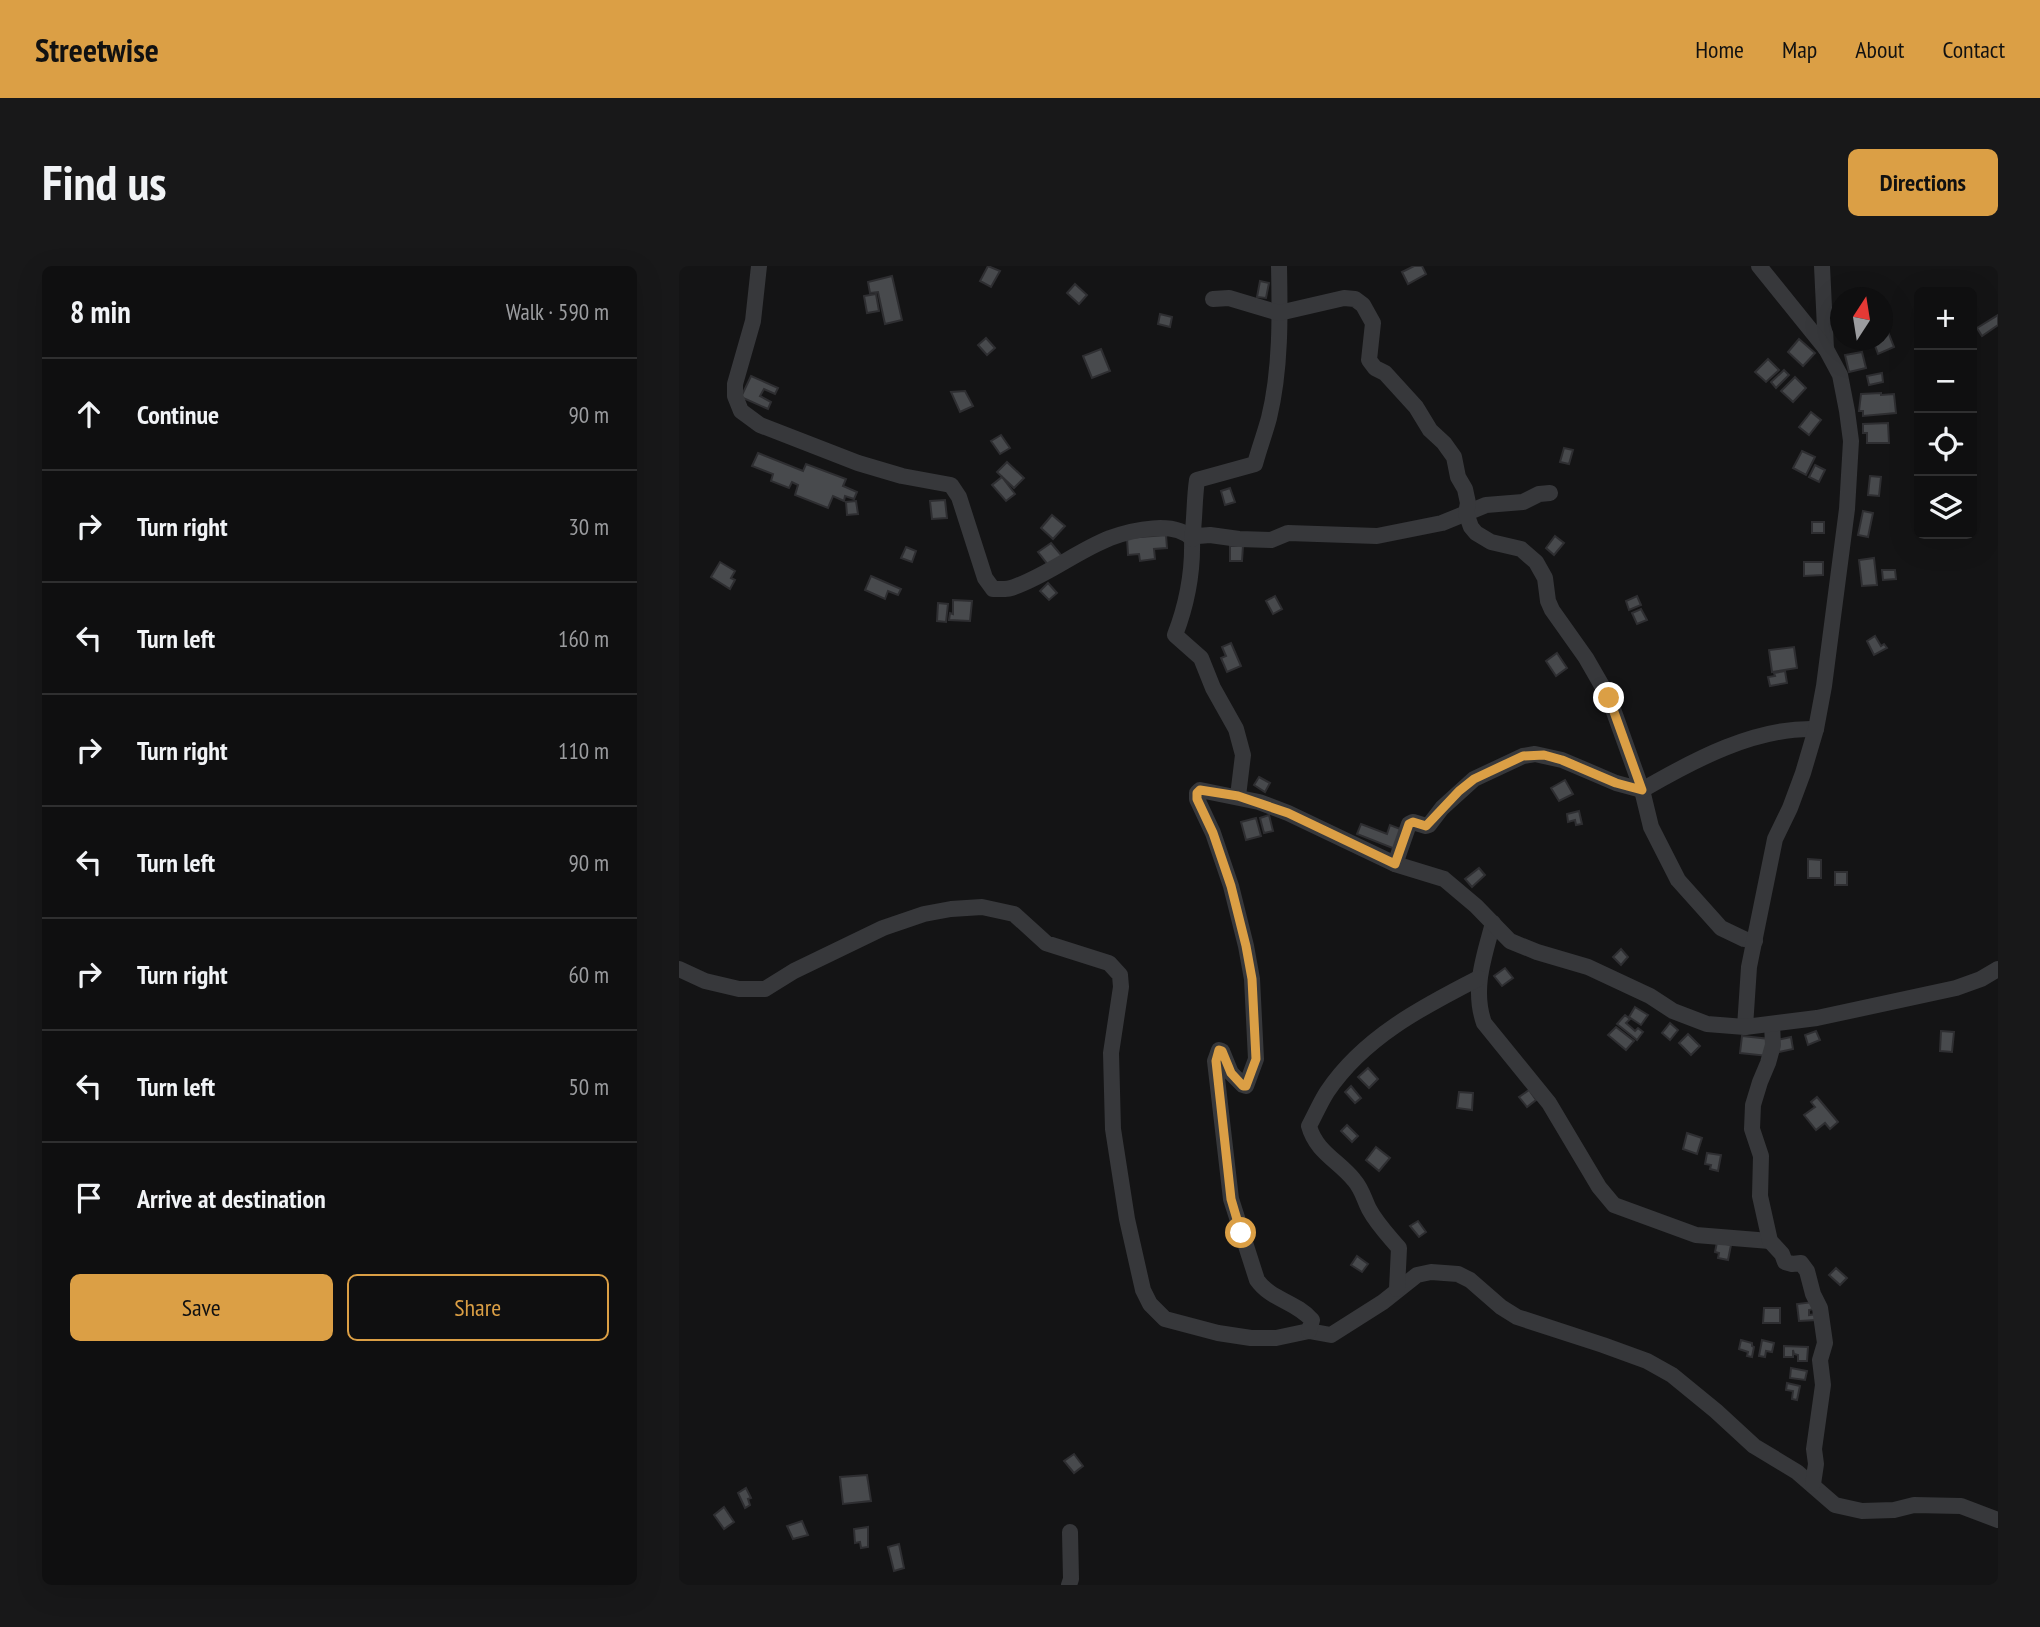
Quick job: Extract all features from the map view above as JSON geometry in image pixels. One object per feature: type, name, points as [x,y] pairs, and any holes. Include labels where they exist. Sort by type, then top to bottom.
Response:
[{"type":"street","points":[[759,266],[753,321],[735,384],[735,396],[741,411],[760,425],[858,463],[902,476],[951,485],[959,496],[985,578],[993,589],[1012,588],[1110,538],[1146,529],[1165,528],[1186,533],[1192,539]]},
{"type":"street","points":[[1238,796],[1243,755],[1236,729],[1213,688],[1201,658],[1175,635],[1181,620],[1192,567],[1197,480],[1255,464],[1269,416],[1275,378],[1279,266]]},
{"type":"street","points":[[1745,1027],[1749,967],[1775,839],[1790,808],[1816,729],[1824,686],[1847,509],[1850,441],[1840,376],[1826,349],[1759,266]]},
{"type":"street","points":[[1822,266],[1826,349]]},
{"type":"street","points":[[1213,299],[1229,298],[1279,313],[1344,298],[1355,299],[1363,305],[1373,323],[1369,360],[1375,368],[1385,373],[1416,407],[1430,430],[1454,457],[1458,477],[1465,489],[1468,503],[1466,513],[1471,527],[1482,538],[1491,542],[1521,549],[1536,562],[1545,578],[1552,610],[1586,658],[1609,698],[1642,790],[1651,827],[1678,880],[1721,928],[1755,941]]},
{"type":"street","points":[[1192,539],[1210,535],[1271,540],[1288,533],[1377,536],[1442,523],[1486,505],[1523,502],[1539,494],[1550,493]]},
{"type":"street","points":[[1395,864],[1409,824],[1413,822],[1426,826],[1474,779],[1523,756],[1544,755],[1562,760],[1616,783],[1642,790],[1725,748],[1755,738],[1800,729],[1816,729]]},
{"type":"street","points":[[1309,1331],[1313,1320],[1291,1303],[1264,1291],[1257,1280],[1231,1199],[1216,1061],[1219,1050],[1222,1051],[1231,1073],[1246,1086],[1256,1059],[1252,979],[1231,886],[1213,833],[1197,799],[1200,790],[1238,796],[1288,813],[1395,864],[1444,880],[1476,906],[1510,941],[1588,967],[1707,1024],[1745,1027],[1817,1018],[1956,988],[1981,979],[1998,969]]},
{"type":"street","points":[[679,969],[705,981],[739,989],[765,989],[804,966],[883,928],[924,914],[982,907],[1014,914],[1047,943],[1109,963],[1120,975],[1121,987],[1111,1053],[1113,1129],[1127,1219],[1143,1290],[1150,1304],[1165,1320],[1251,1338],[1276,1338],[1309,1331],[1331,1335],[1383,1302],[1417,1275],[1458,1273],[1517,1317],[1647,1361],[1672,1375],[1753,1446],[1797,1472],[1835,1505],[1862,1511],[1894,1510],[1914,1505],[1961,1506],[1998,1520]]},
{"type":"street","points":[[1493,923],[1479,978],[1479,1010],[1484,1023],[1549,1103],[1599,1187],[1614,1205],[1696,1236],[1770,1241]]},
{"type":"street","points":[[1397,1289],[1399,1248],[1380,1227],[1361,1188],[1319,1148],[1309,1126],[1328,1092],[1366,1049],[1402,1019],[1479,978]]},
{"type":"street","points":[[1772,1024],[1773,1045],[1751,1115],[1752,1129],[1761,1156],[1760,1196],[1770,1241],[1782,1254],[1785,1262],[1801,1263],[1807,1271],[1820,1308],[1825,1343],[1820,1360],[1823,1385],[1814,1449],[1816,1464],[1813,1484]]},
{"type":"street","points":[[1069,1585],[1070,1532]]},
{"type":"building","points":[[988,266],[1000,271],[991,287],[980,281]]},
{"type":"building","points":[[1414,266],[1422,266],[1426,274],[1408,284],[1402,272]]},
{"type":"building","points":[[892,276],[902,320],[885,324],[878,292],[870,293],[868,282]]},
{"type":"building","points":[[1260,281],[1269,283],[1266,298],[1257,297]]},
{"type":"building","points":[[1075,284],[1087,295],[1079,304],[1067,293]]},
{"type":"building","points":[[876,294],[879,311],[867,313],[864,296]]},
{"type":"building","points":[[1160,314],[1172,317],[1170,327],[1158,324]]},
{"type":"building","points":[[1998,315],[1998,325],[1982,336],[1977,328]]},
{"type":"building","points":[[986,338],[995,348],[987,355],[978,345]]},
{"type":"building","points":[[1799,339],[1815,353],[1803,366],[1788,352]]},
{"type":"building","points":[[1101,349],[1110,371],[1092,378],[1083,356]]},
{"type":"building","points":[[1862,352],[1866,368],[1849,372],[1845,355]]},
{"type":"building","points":[[1768,359],[1779,370],[1766,382],[1755,372]]},
{"type":"building","points":[[1784,370],[1789,375],[1776,388],[1771,382]]},
{"type":"building","points":[[1882,373],[1883,382],[1869,385],[1867,376]]},
{"type":"building","points":[[751,376],[778,388],[775,394],[764,389],[760,396],[771,402],[768,409],[741,397]]},
{"type":"building","points":[[1795,377],[1806,388],[1793,402],[1781,391]]},
{"type":"building","points":[[965,391],[973,406],[960,412],[951,392]]},
{"type":"building","points":[[1861,394],[1894,394],[1896,413],[1863,416],[1863,411],[1859,411]]},
{"type":"building","points":[[1811,412],[1821,420],[1809,435],[1799,427]]},
{"type":"building","points":[[1888,423],[1889,443],[1867,443],[1863,424]]},
{"type":"building","points":[[1001,435],[1010,448],[1000,454],[991,441]]},
{"type":"building","points":[[1564,448],[1573,450],[1569,464],[1560,462]]},
{"type":"building","points":[[1802,451],[1815,457],[1806,475],[1793,468]]},
{"type":"building","points":[[758,453],[803,471],[806,464],[846,479],[843,486],[857,492],[854,499],[845,496],[844,501],[833,496],[828,508],[795,495],[798,485],[792,482],[789,488],[771,481],[773,474],[752,466]]},
{"type":"building","points":[[1007,462],[1024,478],[1014,488],[997,472]]},
{"type":"building","points":[[1815,465],[1825,470],[1819,482],[1809,477]]},
{"type":"building","points":[[1870,476],[1881,477],[1879,496],[1868,495]]},
{"type":"building","points":[[1002,477],[1015,494],[1006,501],[992,485]]},
{"type":"building","points":[[1230,488],[1235,502],[1225,505],[1221,491]]},
{"type":"building","points":[[945,500],[947,518],[932,519],[930,501]]},
{"type":"building","points":[[856,501],[858,514],[847,515],[846,502]]},
{"type":"building","points":[[1863,511],[1873,513],[1868,537],[1858,535]]},
{"type":"building","points":[[1052,515],[1065,526],[1053,539],[1041,528]]},
{"type":"building","points":[[1812,522],[1824,522],[1824,533],[1812,533]]},
{"type":"building","points":[[1166,535],[1167,548],[1154,549],[1155,559],[1140,561],[1139,554],[1128,555],[1127,538]]},
{"type":"building","points":[[1555,536],[1564,543],[1554,555],[1546,548]]},
{"type":"building","points":[[1051,543],[1062,556],[1049,566],[1038,552]]},
{"type":"building","points":[[1230,546],[1243,546],[1242,561],[1230,561]]},
{"type":"building","points":[[906,547],[916,551],[912,562],[901,558]]},
{"type":"building","points":[[1874,558],[1877,585],[1862,586],[1859,560]]},
{"type":"building","points":[[720,562],[735,571],[731,578],[735,580],[730,589],[711,577]]},
{"type":"building","points":[[1804,562],[1823,562],[1823,575],[1804,576]]},
{"type":"building","points":[[1882,570],[1895,570],[1896,579],[1883,580]]},
{"type":"building","points":[[871,576],[901,589],[898,595],[888,591],[885,599],[865,590]]},
{"type":"building","points":[[1048,583],[1057,593],[1049,600],[1040,591]]},
{"type":"building","points":[[1275,596],[1282,609],[1273,614],[1266,601]]},
{"type":"building","points":[[1637,596],[1641,605],[1629,610],[1626,601]]},
{"type":"building","points":[[953,600],[972,601],[970,621],[949,620],[950,613],[953,614]]},
{"type":"building","points":[[938,603],[948,604],[946,622],[937,621]]},
{"type":"building","points":[[1641,609],[1647,620],[1637,624],[1632,613]]},
{"type":"building","points":[[1875,636],[1881,646],[1884,644],[1887,648],[1874,655],[1867,641]]},
{"type":"building","points":[[1231,643],[1241,666],[1227,672],[1221,658],[1226,656],[1222,647]]},
{"type":"building","points":[[1794,647],[1797,668],[1772,672],[1769,650]]},
{"type":"building","points":[[1557,653],[1567,668],[1556,676],[1546,661]]},
{"type":"building","points":[[1785,671],[1787,683],[1770,686],[1768,677]]},
{"type":"building","points":[[1259,777],[1270,783],[1265,792],[1254,785]]},
{"type":"building","points":[[1565,780],[1573,794],[1559,801],[1551,788]]},
{"type":"building","points":[[1579,811],[1582,824],[1576,825],[1575,820],[1568,822],[1567,814]]},
{"type":"building","points":[[1269,815],[1273,831],[1264,833],[1260,818]]},
{"type":"building","points":[[1256,818],[1261,836],[1246,840],[1241,822]]},
{"type":"building","points":[[1361,824],[1387,834],[1390,825],[1403,830],[1395,849],[1357,834]]},
{"type":"building","points":[[1808,859],[1821,860],[1821,878],[1808,878]]},
{"type":"building","points":[[1479,868],[1485,875],[1472,887],[1465,879]]},
{"type":"building","points":[[1835,872],[1847,872],[1847,885],[1835,885]]},
{"type":"building","points":[[1621,949],[1628,957],[1621,965],[1613,957]]},
{"type":"building","points":[[1505,968],[1513,978],[1502,986],[1494,976]]},
{"type":"building","points":[[1635,1007],[1648,1015],[1641,1025],[1629,1017]]},
{"type":"building","points":[[1625,1015],[1630,1019],[1626,1023],[1635,1031],[1638,1028],[1643,1032],[1637,1040],[1617,1024]]},
{"type":"building","points":[[1670,1023],[1678,1030],[1670,1040],[1662,1033]]},
{"type":"building","points":[[1616,1027],[1634,1041],[1626,1050],[1608,1035]]},
{"type":"building","points":[[1816,1031],[1820,1040],[1808,1045],[1805,1035]]},
{"type":"building","points":[[1941,1031],[1954,1032],[1952,1052],[1940,1051]]},
{"type":"building","points":[[1688,1034],[1700,1046],[1691,1055],[1679,1043]]},
{"type":"building","points":[[1742,1036],[1770,1039],[1768,1056],[1740,1053]]},
{"type":"building","points":[[1791,1037],[1793,1049],[1779,1052],[1777,1040]]},
{"type":"building","points":[[1368,1068],[1378,1079],[1369,1088],[1358,1077]]},
{"type":"building","points":[[1351,1086],[1361,1098],[1355,1103],[1345,1092]]},
{"type":"building","points":[[1529,1090],[1536,1100],[1527,1107],[1519,1097]]},
{"type":"building","points":[[1459,1092],[1473,1093],[1472,1110],[1457,1108]]},
{"type":"building","points":[[1817,1097],[1838,1122],[1830,1129],[1825,1123],[1816,1130],[1804,1115],[1815,1107],[1811,1102]]},
{"type":"building","points":[[1347,1125],[1358,1136],[1352,1142],[1341,1131]]},
{"type":"building","points":[[1687,1133],[1702,1138],[1697,1154],[1683,1149]]},
{"type":"building","points":[[1376,1147],[1390,1158],[1379,1171],[1366,1160]]},
{"type":"building","points":[[1707,1153],[1721,1155],[1718,1171],[1705,1164]]},
{"type":"building","points":[[1418,1221],[1426,1232],[1419,1237],[1410,1226]]},
{"type":"building","points":[[1717,1242],[1731,1245],[1728,1260],[1718,1258],[1719,1253],[1715,1252]]},
{"type":"building","points":[[1357,1256],[1368,1264],[1362,1272],[1351,1265]]},
{"type":"building","points":[[1836,1268],[1847,1278],[1840,1285],[1829,1275]]},
{"type":"building","points":[[1813,1302],[1814,1309],[1809,1310],[1809,1315],[1817,1314],[1817,1320],[1799,1321],[1797,1304]]},
{"type":"building","points":[[1764,1308],[1780,1308],[1780,1323],[1763,1323]]},
{"type":"building","points":[[1741,1340],[1752,1343],[1752,1357],[1747,1356],[1748,1352],[1739,1349]]},
{"type":"building","points":[[1762,1340],[1774,1343],[1772,1352],[1766,1351],[1765,1357],[1759,1356]]},
{"type":"building","points":[[1784,1346],[1808,1347],[1807,1361],[1798,1361],[1798,1355],[1794,1354],[1793,1350],[1793,1357],[1784,1357]]},
{"type":"building","points":[[1791,1368],[1807,1371],[1805,1380],[1790,1378]]},
{"type":"building","points":[[1787,1383],[1800,1386],[1797,1400],[1792,1399],[1793,1391],[1786,1390]]},
{"type":"building","points":[[1074,1454],[1083,1466],[1074,1473],[1064,1461]]},
{"type":"building","points":[[867,1475],[871,1501],[843,1504],[840,1477]]},
{"type":"building","points":[[746,1488],[751,1498],[748,1499],[750,1505],[745,1508],[738,1493]]},
{"type":"building","points":[[724,1507],[734,1522],[724,1529],[714,1515]]},
{"type":"building","points":[[802,1521],[808,1535],[793,1539],[787,1526]]},
{"type":"building","points":[[868,1527],[868,1547],[861,1548],[860,1542],[855,1543],[854,1529]]},
{"type":"building","points":[[899,1544],[904,1568],[894,1571],[888,1547]]},
{"type":"route","points":[[1241,1233],[1231,1199],[1216,1061],[1219,1050],[1222,1051],[1231,1073],[1246,1086],[1256,1059],[1252,979],[1231,886],[1197,793],[1200,790],[1259,802],[1395,864],[1409,824],[1413,822],[1429,825],[1442,808],[1474,779],[1523,756],[1535,754],[1562,760],[1616,783],[1642,790],[1609,698]]}]
